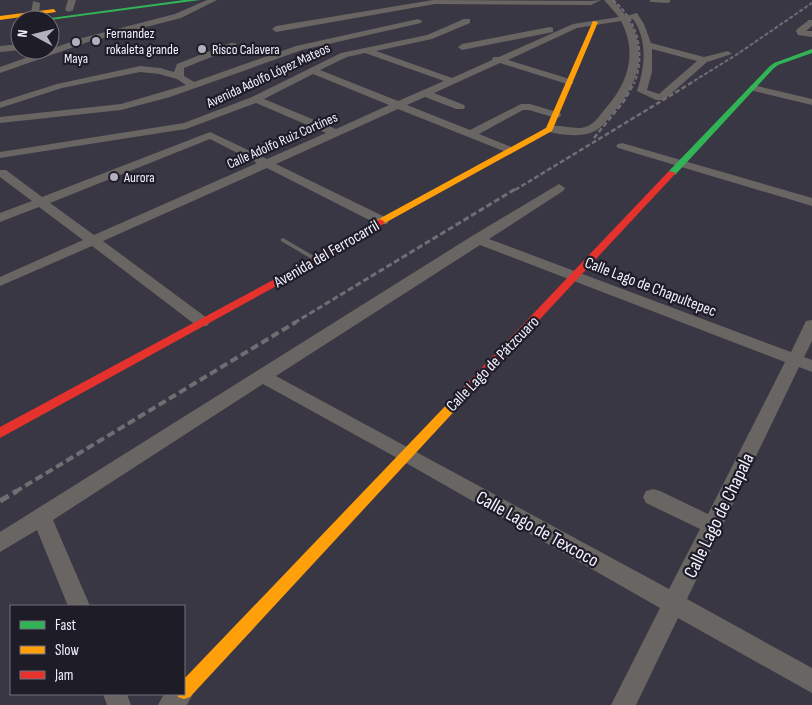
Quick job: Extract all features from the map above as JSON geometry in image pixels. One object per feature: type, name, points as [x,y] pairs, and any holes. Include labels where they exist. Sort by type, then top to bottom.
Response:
[{"type":"street","points":[[46,10],[71,5],[149,0]]},
{"type":"street","points":[[60,10],[197,0]]},
{"type":"street","points":[[0,70],[85,40],[178,16],[213,0]]},
{"type":"street","points":[[276,30],[436,1],[586,3],[597,0]]},
{"type":"street","points":[[595,22],[549,129],[578,131],[591,129],[624,94],[636,59],[634,42],[624,17],[608,0]]},
{"type":"street","points":[[618,0],[636,17],[648,45],[650,63],[642,91],[660,98],[704,60],[728,54]]},
{"type":"street","points":[[436,1],[456,11]]},
{"type":"street","points":[[454,44],[624,17],[636,17]]},
{"type":"street","points":[[0,120],[105,110],[145,101],[267,55],[299,48],[467,21]]},
{"type":"street","points":[[812,22],[800,30],[801,33],[812,34]]},
{"type":"street","name":"Calle Adolfo Ruiz Cortínes","points":[[0,282],[576,26]]},
{"type":"street","points":[[425,28],[454,44],[570,82]]},
{"type":"street","name":"Avenida Adolfo López Mateos","points":[[0,155],[186,126],[256,98],[344,55],[425,28]]},
{"type":"street","points":[[60,43],[85,40]]},
{"type":"street","points":[[180,77],[178,70],[180,66],[233,45]]},
{"type":"street","points":[[648,45],[704,60]]},
{"type":"street","points":[[363,50],[452,81]]},
{"type":"street","name":"Calle Lago de Pátzcuaro","points":[[185,690],[776,64],[812,51]]},
{"type":"street","points":[[0,104],[60,86],[140,69],[160,70],[193,84]]},
{"type":"street","points":[[310,70],[510,150]]},
{"type":"street","points":[[753,88],[812,102]]},
{"type":"street","points":[[425,93],[460,107]]},
{"type":"street","points":[[256,98],[336,133]]},
{"type":"street","points":[[145,101],[156,111]]},
{"type":"street","points":[[470,134],[521,107],[530,107],[556,115]]},
{"type":"street","points":[[0,151],[182,123],[211,112]]},
{"type":"street","name":"Avenida del Ferrocarril","points":[[0,433],[317,260],[382,221],[549,129]]},
{"type":"street","points":[[0,218],[210,135],[382,221]]},
{"type":"street","points":[[622,146],[812,202]]},
{"type":"street","points":[[2,173],[39,203],[202,322]]},
{"type":"street","points":[[0,543],[559,188]]},
{"type":"street","name":"Calle Lago de Chapultepec","points":[[477,239],[803,363]]},
{"type":"street","name":"Calle Lago de Chapala","points":[[622,705],[712,525],[803,363],[812,325]]},
{"type":"street","name":"Calle Lago de Texcoco","points":[[262,376],[406,454],[812,682]]},
{"type":"street","points":[[653,497],[712,525]]},
{"type":"street","points":[[41,516],[78,605]]},
{"type":"street","points":[[170,705],[180,695]]},
{"type":"lane","points":[[651,1],[668,2],[668,0]]},
{"type":"lane","points":[[284,240],[317,260]]},
{"type":"railway","points":[[613,0],[629,18],[637,39],[639,61],[638,73],[634,84]]},
{"type":"railway","points":[[689,84],[736,55],[812,3]]},
{"type":"railway","points":[[594,138],[624,101],[634,83]]},
{"type":"railway","points":[[515,190],[691,83]]},
{"type":"railway","points":[[294,323],[517,188]]},
{"type":"railway","points":[[15,492],[296,322]]},
{"type":"railway","points":[[0,501],[17,491]]},
{"type":"traffic: fast","points":[[60,17],[197,0]]},
{"type":"traffic: fast","points":[[672,173],[771,68],[776,64],[812,51]]},
{"type":"traffic: slow","points":[[0,18],[10,17]]},
{"type":"traffic: slow","points":[[380,222],[549,129],[595,22]]},
{"type":"traffic: slow","points":[[185,690],[457,401]]},
{"type":"traffic: jam","points":[[457,401],[672,173]]},
{"type":"traffic: jam","points":[[0,433],[317,260],[380,222]]},
{"type":"place","name":"Fernandez rokaleta grande","points":[[96,41]]},
{"type":"place","name":"Maya","points":[[76,42]]},
{"type":"place","name":"Risco Calavera","points":[[202,49]]},
{"type":"place","name":"Aurora","points":[[114,177]]}]
